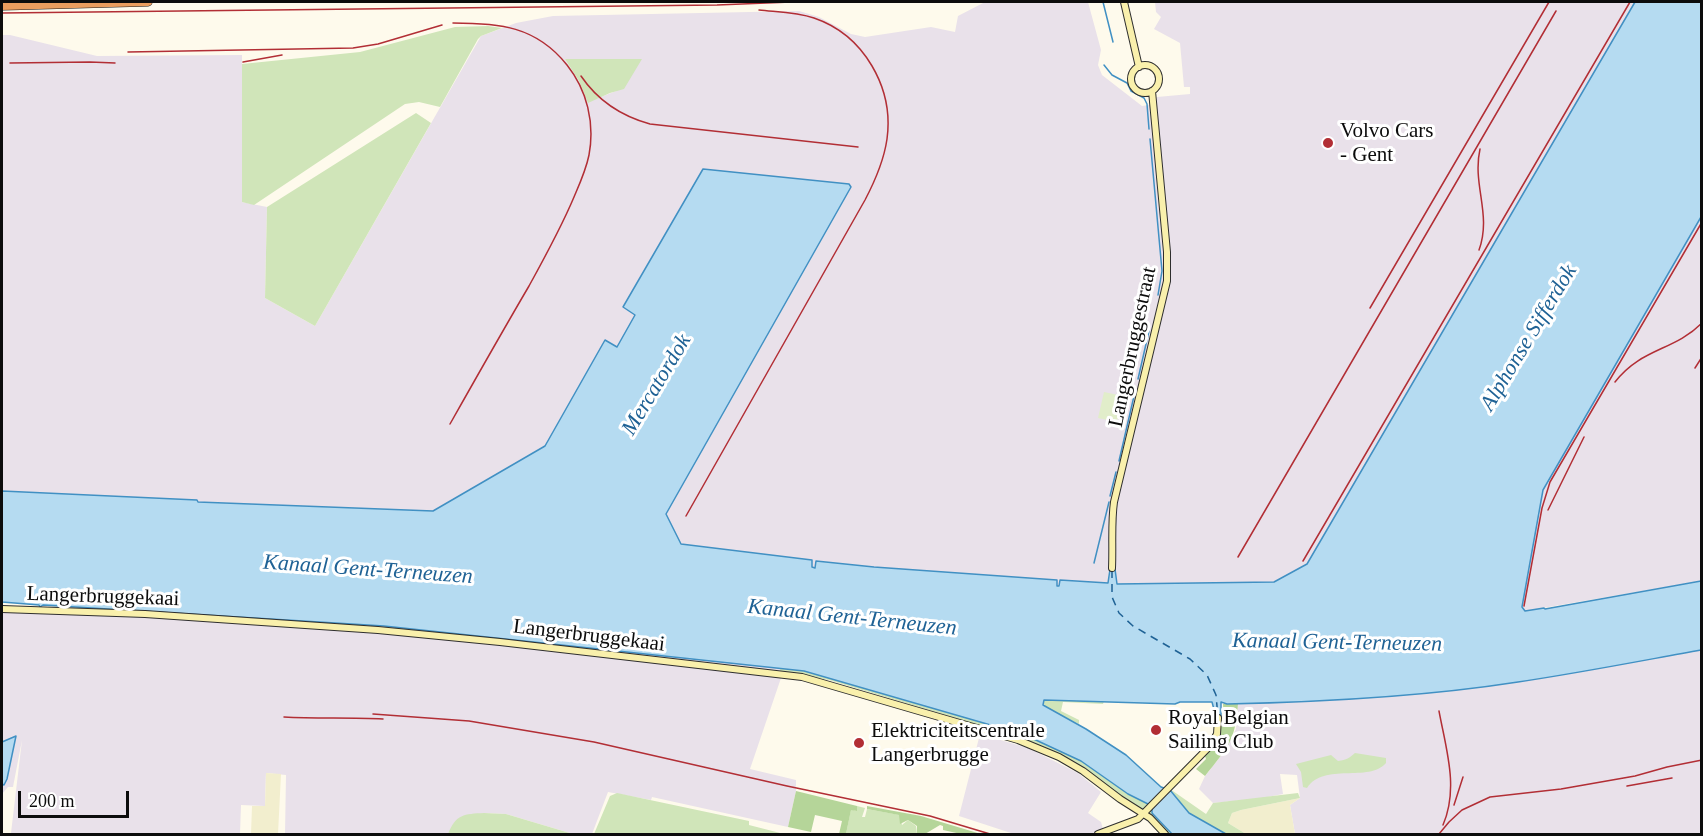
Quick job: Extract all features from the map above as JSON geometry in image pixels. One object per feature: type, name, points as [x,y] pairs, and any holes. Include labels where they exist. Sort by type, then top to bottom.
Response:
[{"type":"highway","points":[[2,6],[148,2]]},
{"type":"main road","name":"Langerbruggestraat","points":[[1125,2],[1142,66]]},
{"type":"main road","name":"Langerbruggestraat","points":[[1112,568],[1114,527],[1112,517],[1167,281],[1167,252],[1152,91],[1159,82],[1158,74],[1153,68],[1142,66],[1133,73],[1132,82],[1136,89],[1149,98],[1153,110]]},
{"type":"main road","points":[[1144,93],[1152,91]]},
{"type":"main road","name":"Langerbruggekaai","points":[[2,609],[157,615],[378,630],[802,677],[1030,744],[1071,763],[1142,813],[1165,834]]},
{"type":"main road","points":[[1098,834],[1133,821],[1151,807],[1214,741],[1218,718]]},
{"type":"shaded area","points":[[985,2],[1088,2],[1101,50],[1098,65],[1102,75],[1142,106],[1157,104],[1157,97],[1190,94],[1190,87],[1184,87],[1180,43],[1154,29],[1161,17],[1156,12],[1155,2],[1635,2],[1307,564],[1274,582],[1117,584],[1115,569],[1109,569],[1108,584],[1060,580],[1060,586],[1057,586],[1057,580],[817,561],[816,568],[812,567],[812,560],[681,544],[666,514],[850,187],[703,169],[623,307],[636,315],[617,347],[605,340],[545,446],[433,511],[197,502],[197,500],[2,491],[2,35],[97,56],[242,55],[242,202],[267,207],[265,298],[315,326],[481,36],[516,23],[553,16],[799,11],[819,17],[851,34],[865,37],[931,27],[955,32],[958,16]],"holes":[[[565,59],[616,91],[588,102],[579,81]]]},
{"type":"shaded area","points":[[1701,217],[1701,581],[1525,611],[1522,607],[1543,490]]},
{"type":"shaded area","points":[[2,612],[384,626],[780,668],[781,678],[750,769],[796,780],[796,791],[788,827],[652,797],[651,800],[608,792],[592,834],[573,834],[506,814],[484,813],[448,834],[285,834],[286,775],[266,773],[265,806],[241,805],[240,834],[11,833],[22,740],[13,787],[8,787],[2,794]]},
{"type":"shaded area","points":[[1701,650],[1701,834],[1295,834],[1290,805],[1300,798],[1297,775],[1280,774],[1283,794],[1257,799],[1213,803],[1199,789],[1205,776],[1224,752],[1236,729],[1238,704],[1516,682]]},
{"type":"shaded area","points":[[980,734],[1028,748],[1078,773],[1101,792],[1088,813],[1101,822],[1103,829],[1094,834],[1014,834],[959,816]]},
{"type":"shaded area","points":[[266,773],[281,774],[278,834],[251,834],[252,806],[265,806]]},
{"type":"shaded area","points":[[1300,798],[1290,805],[1295,834],[1246,834],[1228,823],[1232,813]]},
{"type":"green space","points":[[455,27],[502,28],[478,39],[440,107],[419,102],[405,104],[254,205],[242,202],[242,64],[360,52]]},
{"type":"green space","points":[[565,59],[642,59],[624,89],[588,103],[579,81]]},
{"type":"green space","points":[[416,113],[431,123],[315,326],[265,298],[267,207]]},
{"type":"green space","points":[[1104,392],[1123,396],[1117,422],[1098,418]]},
{"type":"green space","points":[[780,668],[804,671],[875,690],[1025,735],[1081,761],[1128,794],[1148,804],[1152,808],[1152,813],[1172,834],[1169,834],[1151,816],[1085,769],[1019,737],[829,680],[780,671]]},
{"type":"green space","points":[[1048,699],[1104,701],[1103,704],[1063,702],[1061,711],[1079,720],[1079,724],[1048,709],[1043,703]]},
{"type":"green space","points":[[1223,704],[1238,704],[1235,727],[1225,750],[1205,776],[1196,769],[1206,759],[1205,756],[1219,738],[1222,723],[1224,723]]},
{"type":"green space","points":[[1355,753],[1386,758],[1386,763],[1369,772],[1324,776],[1315,780],[1307,788],[1303,787],[1301,772],[1296,764],[1331,755],[1341,761]]},
{"type":"green space","points":[[1170,789],[1206,814],[1213,803],[1298,793],[1300,798],[1232,813],[1228,823],[1246,834],[1226,834],[1189,813]]},
{"type":"green space","points":[[796,791],[857,806],[857,811],[851,810],[846,834],[839,834],[842,821],[815,815],[811,832],[788,827]]},
{"type":"green space","points":[[617,793],[749,821],[749,825],[784,834],[594,834],[610,796]]},
{"type":"green space","points":[[857,806],[865,808],[862,817],[865,817],[867,809],[900,815],[902,825],[908,820],[916,826],[917,834],[846,834],[851,809],[856,811]]},
{"type":"green space","points":[[867,806],[921,816],[981,834],[961,834],[943,830],[943,826],[940,825],[925,834],[917,834],[917,826],[908,820],[900,824],[899,815],[867,809]]},
{"type":"green space","points":[[484,813],[506,814],[573,834],[448,834],[454,822],[462,816]]},
{"type":"water","points":[[1635,2],[1701,2],[1701,217],[1543,490],[1522,607],[1525,611],[1545,609],[1701,581],[1701,650],[1587,671],[1446,691],[1300,702],[1227,704],[1221,702],[1221,717],[1216,717],[1212,702],[1175,704],[1044,700],[1043,705],[1126,755],[1161,787],[1170,790],[1189,813],[1226,834],[1172,834],[1152,813],[1152,808],[1148,804],[1128,794],[1081,761],[1025,735],[804,671],[384,626],[43,605],[40,607],[39,605],[2,602],[2,491],[197,500],[198,502],[433,511],[545,446],[605,340],[617,347],[635,315],[623,307],[703,169],[849,184],[851,187],[666,514],[681,544],[812,560],[812,567],[815,568],[816,561],[1057,580],[1057,586],[1060,580],[1108,583],[1110,569],[1115,569],[1117,584],[1274,582],[1307,564]]},
{"type":"water","points":[[16,736],[4,785],[2,784],[2,742]]},
{"type":"waterway","points":[[1103,2],[1113,42]]},
{"type":"waterway","points":[[1104,65],[1112,75],[1127,83],[1131,91],[1144,98],[1147,104],[1149,129]]},
{"type":"waterway","points":[[1150,139],[1162,271],[1158,295]]},
{"type":"waterway","points":[[1138,379],[1149,331]]},
{"type":"waterway","points":[[1119,461],[1134,396]]},
{"type":"waterway","points":[[1110,496],[1116,472]]},
{"type":"waterway","points":[[1094,563],[1109,502]]},
{"type":"ferry route","points":[[1112,570],[1112,597],[1119,613],[1133,626],[1190,659],[1207,675],[1216,695],[1218,717]]},
{"type":"railway","points":[[2,13],[717,5],[791,2]]},
{"type":"railway","points":[[1370,308],[1549,2]]},
{"type":"railway","points":[[1303,561],[1630,2]]},
{"type":"railway","points":[[686,516],[865,200],[879,170],[887,139],[886,101],[872,66],[861,50],[832,26],[814,18],[793,13],[759,10]]},
{"type":"railway","points":[[1238,557],[1556,11]]},
{"type":"railway","points":[[450,424],[564,220],[581,182],[591,143],[588,107],[580,85],[555,52],[543,42],[516,29],[486,24],[453,23]]},
{"type":"railway","points":[[128,52],[353,48],[378,44],[442,25]]},
{"type":"railway","points":[[243,62],[282,55]]},
{"type":"railway","points":[[10,63],[115,63]]},
{"type":"railway","points":[[581,76],[595,93],[611,106],[629,117],[650,124],[858,147]]},
{"type":"railway","points":[[1479,250],[1484,224],[1478,175],[1480,149]]},
{"type":"railway","points":[[1524,606],[1542,508],[1550,482],[1702,222]]},
{"type":"railway","points":[[1615,382],[1636,362],[1680,339],[1702,323]]},
{"type":"railway","points":[[1695,368],[1702,357]]},
{"type":"railway","points":[[1548,510],[1584,437]]},
{"type":"railway","points":[[1439,711],[1448,754],[1451,783],[1448,811],[1443,825]]},
{"type":"railway","points":[[373,714],[469,721],[594,742],[930,816],[990,834]]},
{"type":"railway","points":[[284,717],[383,719]]},
{"type":"railway","points":[[1439,834],[1462,810],[1490,797],[1561,789],[1635,776],[1702,760]]},
{"type":"railway","points":[[1454,805],[1463,777]]},
{"type":"railway","points":[[1627,786],[1672,778]]},
{"type":"place","name":"Volvo Cars - Gent","points":[[1328,143]]},
{"type":"place","name":"Royal Belgian Sailing Club","points":[[1156,730]]},
{"type":"place","name":"Elektriciteitscentrale Langerbrugge","points":[[859,743]]},
{"type":"water label","name":"Alphonse Sifferdok","points":[[1529,338]]},
{"type":"water label","name":"Mercatordok","points":[[657,385]]},
{"type":"water label","name":"Kanaal Gent-Terneuzen","points":[[368,570]]},
{"type":"water label","name":"Kanaal Gent-Terneuzen","points":[[852,618]]},
{"type":"water label","name":"Kanaal Gent-Terneuzen","points":[[1337,643]]}]
